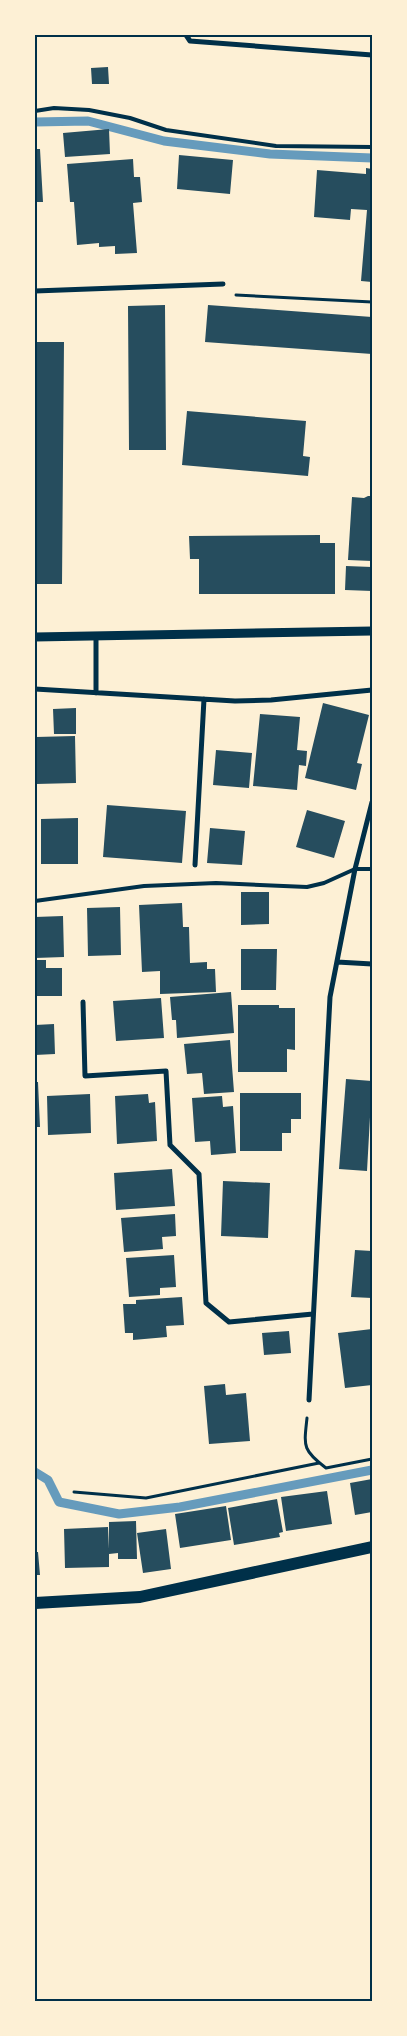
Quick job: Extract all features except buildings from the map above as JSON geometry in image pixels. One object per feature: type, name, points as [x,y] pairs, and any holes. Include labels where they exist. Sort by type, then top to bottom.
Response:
[{"type":"main road","points":[[35,1602],[140,1597],[372,1547]]},
{"type":"street","points":[[186,35],[190,41],[372,55]]},
{"type":"street","points":[[35,291],[224,284]]},
{"type":"street","points":[[35,637],[372,631]]},
{"type":"street","points":[[96,637],[96,692]]},
{"type":"street","points":[[35,689],[235,701],[271,700],[372,690]]},
{"type":"street","points":[[195,865],[204,699]]},
{"type":"street","points":[[309,1400],[330,997],[355,869],[372,802]]},
{"type":"street","points":[[337,962],[372,964]]},
{"type":"street","points":[[83,1002],[85,1076],[166,1072],[170,1145],[199,1174],[206,1304],[229,1322],[313,1314]]},
{"type":"lane","points":[[35,111],[54,108],[89,110],[130,118],[166,130],[276,146],[372,147]]},
{"type":"lane","points":[[35,901],[144,886],[216,883],[307,887],[324,883],[355,869],[372,869]]},
{"type":"path","points":[[224,284],[231,295],[372,302]]},
{"type":"path","points":[[309,1400],[304,1442],[312,1457],[326,1468],[372,1459]]},
{"type":"path","points":[[74,1492],[146,1498],[319,1463]]},
{"type":"waterway","points":[[35,122],[88,121],[164,141],[270,154],[372,158]]},
{"type":"waterway","points":[[35,1472],[48,1480],[59,1502],[119,1514],[180,1507],[372,1470]]}]
